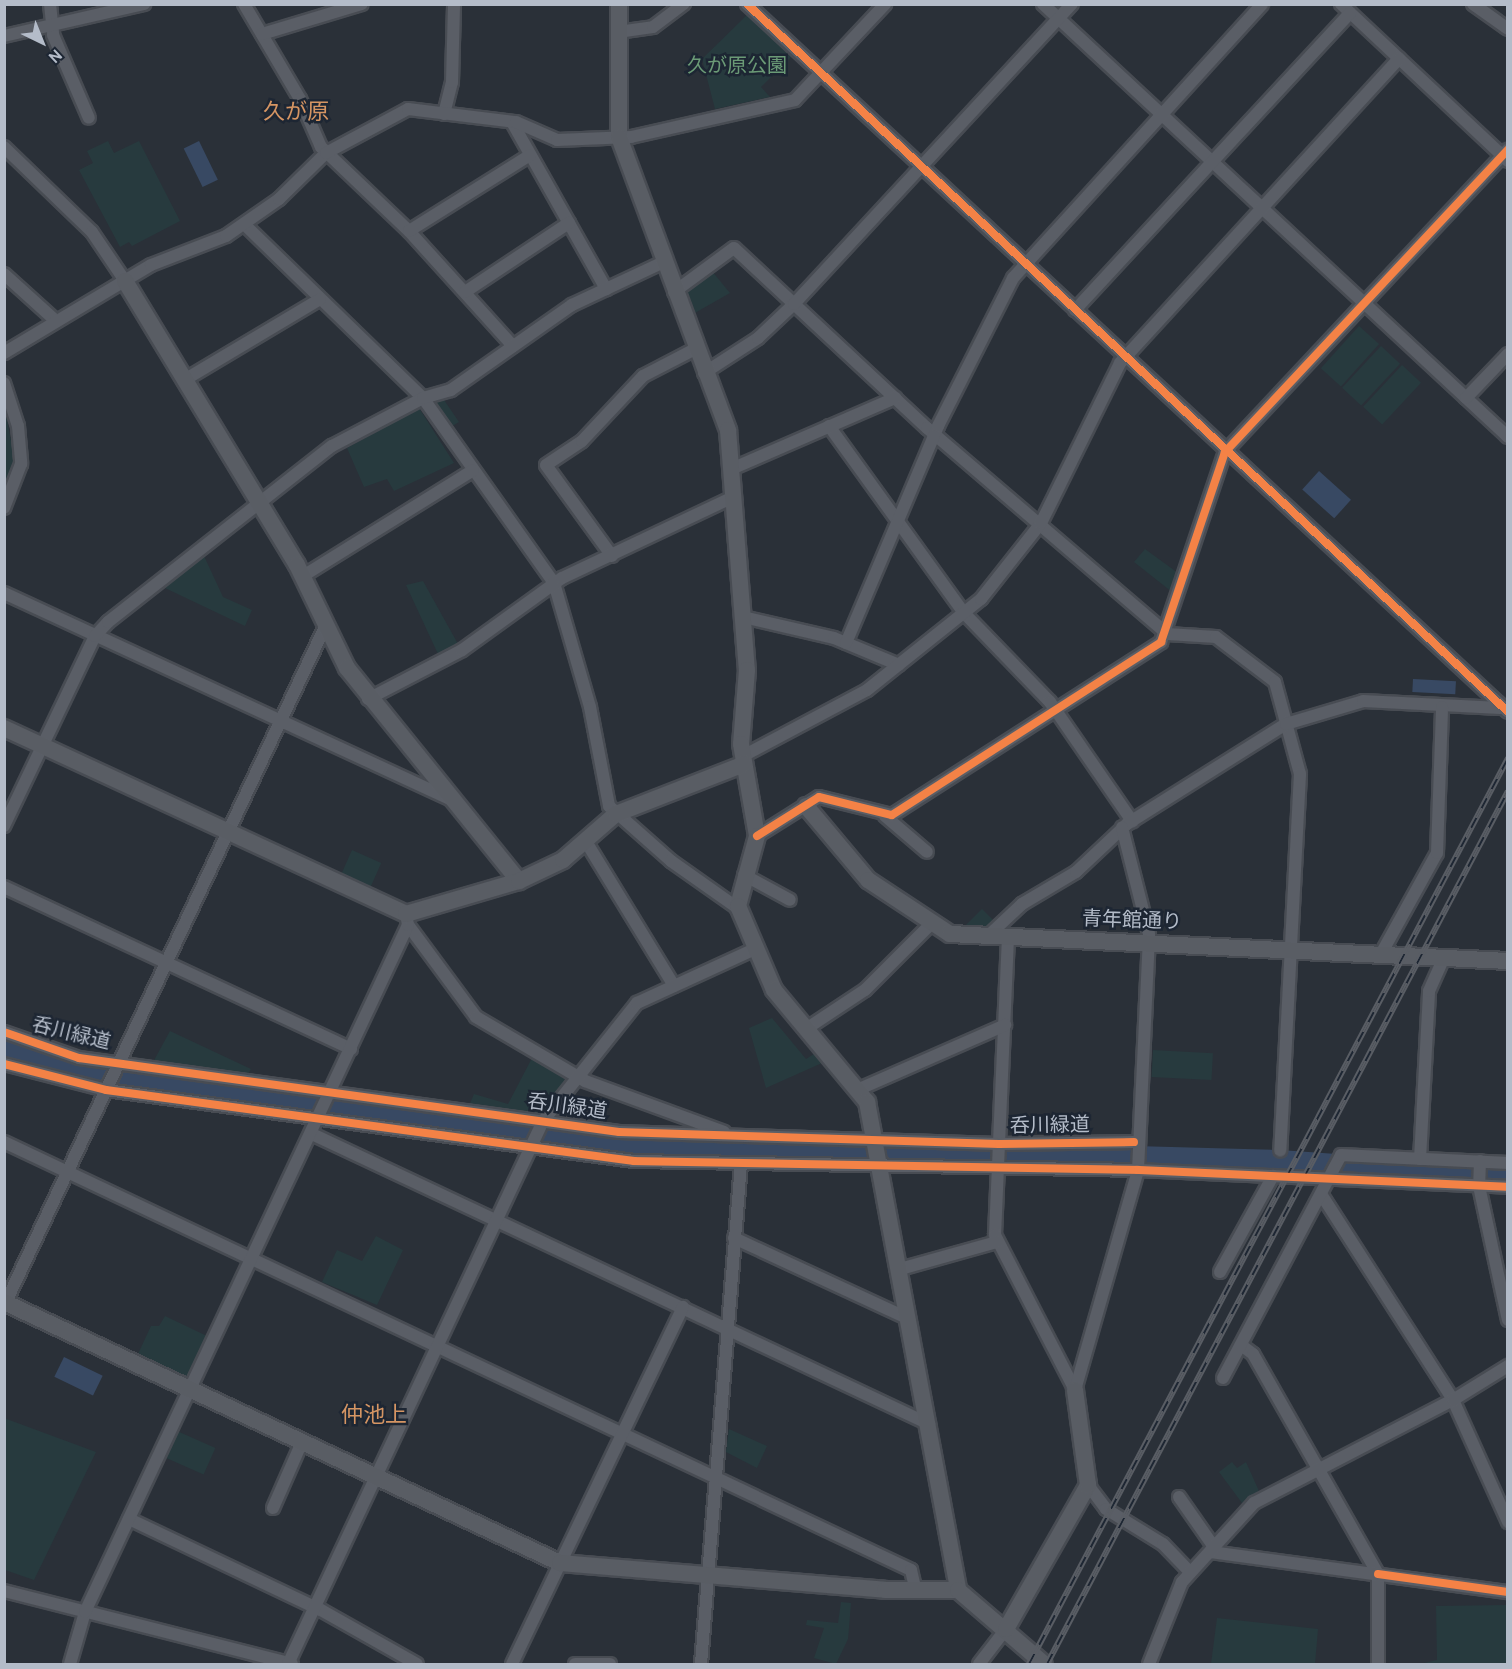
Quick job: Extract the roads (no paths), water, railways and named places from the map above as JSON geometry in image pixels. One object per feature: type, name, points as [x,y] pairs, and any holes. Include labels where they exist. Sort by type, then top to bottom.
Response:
[{"type":"street","points":[[50,4],[53,25],[89,118]]},
{"type":"street","points":[[4,36],[144,4]]},
{"type":"street","points":[[244,4],[326,153],[409,231],[513,346]]},
{"type":"street","points":[[262,34],[362,4]]},
{"type":"street","points":[[444,114],[453,82],[454,4]]},
{"type":"street","points":[[619,4],[620,137],[695,350],[728,430],[747,670],[744,760],[757,836],[744,875],[739,909]]},
{"type":"street","points":[[618,32],[653,27],[684,4]]},
{"type":"street","points":[[747,4],[1504,710]]},
{"type":"street","points":[[4,353],[125,281],[245,225],[326,153],[408,109],[512,122],[557,140],[620,137],[795,100],[885,4]]},
{"type":"street","points":[[1043,4],[1508,437]]},
{"type":"street","points":[[704,373],[758,338],[794,304],[1072,4]]},
{"type":"street","points":[[846,643],[899,525],[935,433],[1023,262],[1262,4]]},
{"type":"street","points":[[1473,4],[1508,29]]},
{"type":"street","points":[[1075,310],[1212,162],[1346,9],[1506,156],[1363,304],[1226,452],[1167,634]]},
{"type":"street","points":[[70,1665],[85,1612],[312,1134],[407,920],[519,881],[563,860],[616,814],[744,760],[867,690],[981,599],[1041,523],[1125,357],[1399,58]]},
{"type":"street","points":[[512,122],[606,289]]},
{"type":"street","points":[[4,147],[92,232],[186,379],[258,499],[303,576],[325,627],[368,699],[519,881]]},
{"type":"street","points":[[409,231],[530,155]]},
{"type":"street","points":[[465,292],[569,223]]},
{"type":"street","points":[[245,225],[423,398],[554,583],[590,707],[609,806],[616,814],[739,909],[774,990],[867,1102],[929,1424],[958,1590]]},
{"type":"street","points":[[674,292],[734,248],[895,398],[1167,634]]},
{"type":"street","points":[[4,826],[95,636],[258,499],[332,446],[423,398],[451,390],[572,305],[663,262]]},
{"type":"street","points":[[4,274],[57,321]]},
{"type":"street","points":[[186,379],[320,299]]},
{"type":"street","points":[[612,556],[546,465],[582,441],[643,376],[695,350]]},
{"type":"street","points":[[1466,398],[1508,354]]},
{"type":"street","points":[[4,382],[18,426],[21,464],[4,508]]},
{"type":"street","points":[[731,469],[895,398]]},
{"type":"street","points":[[829,426],[964,613],[1054,710],[1127,824],[1149,944],[1137,1142],[1138,1170],[1075,1390]]},
{"type":"street","points":[[303,576],[473,470]]},
{"type":"street","points":[[368,699],[462,650],[554,583],[733,496]]},
{"type":"street","points":[[4,592],[280,723],[451,800]]},
{"type":"street","points":[[743,617],[846,643],[899,665]]},
{"type":"street","points":[[325,627],[5,1303],[560,1563],[916,1591],[958,1590],[1006,1629],[1044,1665]]},
{"type":"street","points":[[885,816],[1054,710],[1167,634],[1216,637],[1275,682],[1300,774],[1280,1150]]},
{"type":"street","points":[[988,936],[1022,904],[1076,872],[1127,824],[1286,724],[1363,702],[1504,710]]},
{"type":"street","points":[[1381,954],[1437,853],[1442,707]]},
{"type":"street","points":[[4,728],[407,920],[476,1017],[578,1077],[733,1136]]},
{"type":"street","points":[[757,836],[819,797],[885,816],[927,852]]},
{"type":"street","name":"青年館通り","points":[[806,806],[865,878],[950,934],[1508,961]]},
{"type":"street","points":[[585,840],[674,986]]},
{"type":"street","points":[[744,875],[790,900]]},
{"type":"street","points":[[4,887],[351,1049]]},
{"type":"street","points":[[806,1029],[865,990],[932,923]]},
{"type":"street","points":[[1008,937],[997,1165],[998,1242],[1075,1390],[1088,1485],[1106,1509],[1163,1544],[1190,1572]]},
{"type":"street","points":[[4,1591],[290,1664],[314,1606],[542,1122],[637,1003],[757,948]]},
{"type":"street","points":[[1420,1159],[1429,991],[1444,957]]},
{"type":"street","points":[[857,1090],[1005,1025]]},
{"type":"street","name":"呑川緑道","points":[[4,1032],[43,1049],[117,1064],[629,1133],[999,1145],[1137,1142]]},
{"type":"street","points":[[4,1064],[107,1088],[634,1161],[741,1164],[997,1165],[1508,1187]]},
{"type":"street","points":[[312,1134],[683,1306],[929,1424]]},
{"type":"street","points":[[4,1143],[254,1257],[621,1434],[911,1570],[916,1591]]},
{"type":"street","points":[[1223,1378],[1341,1155],[1508,1163]]},
{"type":"street","points":[[1480,1163],[1479,1184],[1508,1320]]},
{"type":"street","points":[[701,1665],[741,1164]]},
{"type":"street","points":[[1220,1272],[1273,1176]]},
{"type":"street","points":[[1321,1194],[1453,1400],[1508,1522]]},
{"type":"street","points":[[735,1238],[909,1319]]},
{"type":"street","points":[[900,1269],[998,1242]]},
{"type":"street","points":[[512,1665],[683,1306]]},
{"type":"street","points":[[1241,1345],[1253,1354],[1378,1574],[1378,1665]]},
{"type":"street","points":[[1149,1665],[1190,1572],[1254,1503],[1453,1400],[1508,1366]]},
{"type":"street","points":[[273,1508],[302,1442]]},
{"type":"street","points":[[979,1665],[1006,1629],[1088,1485]]},
{"type":"street","points":[[1179,1497],[1213,1549],[1508,1592]]},
{"type":"street","points":[[129,1519],[314,1606],[417,1665]]},
{"type":"street","points":[[575,1665],[610,1665]]},
{"type":"water","points":[[199,141],[218,180],[203,187],[184,148]]},
{"type":"water","points":[[1319,471],[1351,500],[1334,518],[1302,490]]},
{"type":"water","points":[[1413,679],[1456,681],[1455,694],[1412,692]]},
{"type":"water","points":[[5,1036],[76,1062],[619,1132],[1280,1150],[1507,1166],[1507,1182],[1144,1164],[637,1154],[105,1084],[5,1057]]},
{"type":"water","points":[[64,1357],[103,1376],[93,1396],[54,1377]]},
{"type":"railway","points":[[1029,1664],[1508,758]]},
{"type":"railway","points":[[1047,1664],[1508,791]]},
{"type":"district","name":"久が原","points":[[296,114]]},
{"type":"district","name":"仲池上","points":[[374,1417]]},
{"type":"park label","name":"久が原公園","points":[[737,67]]}]
